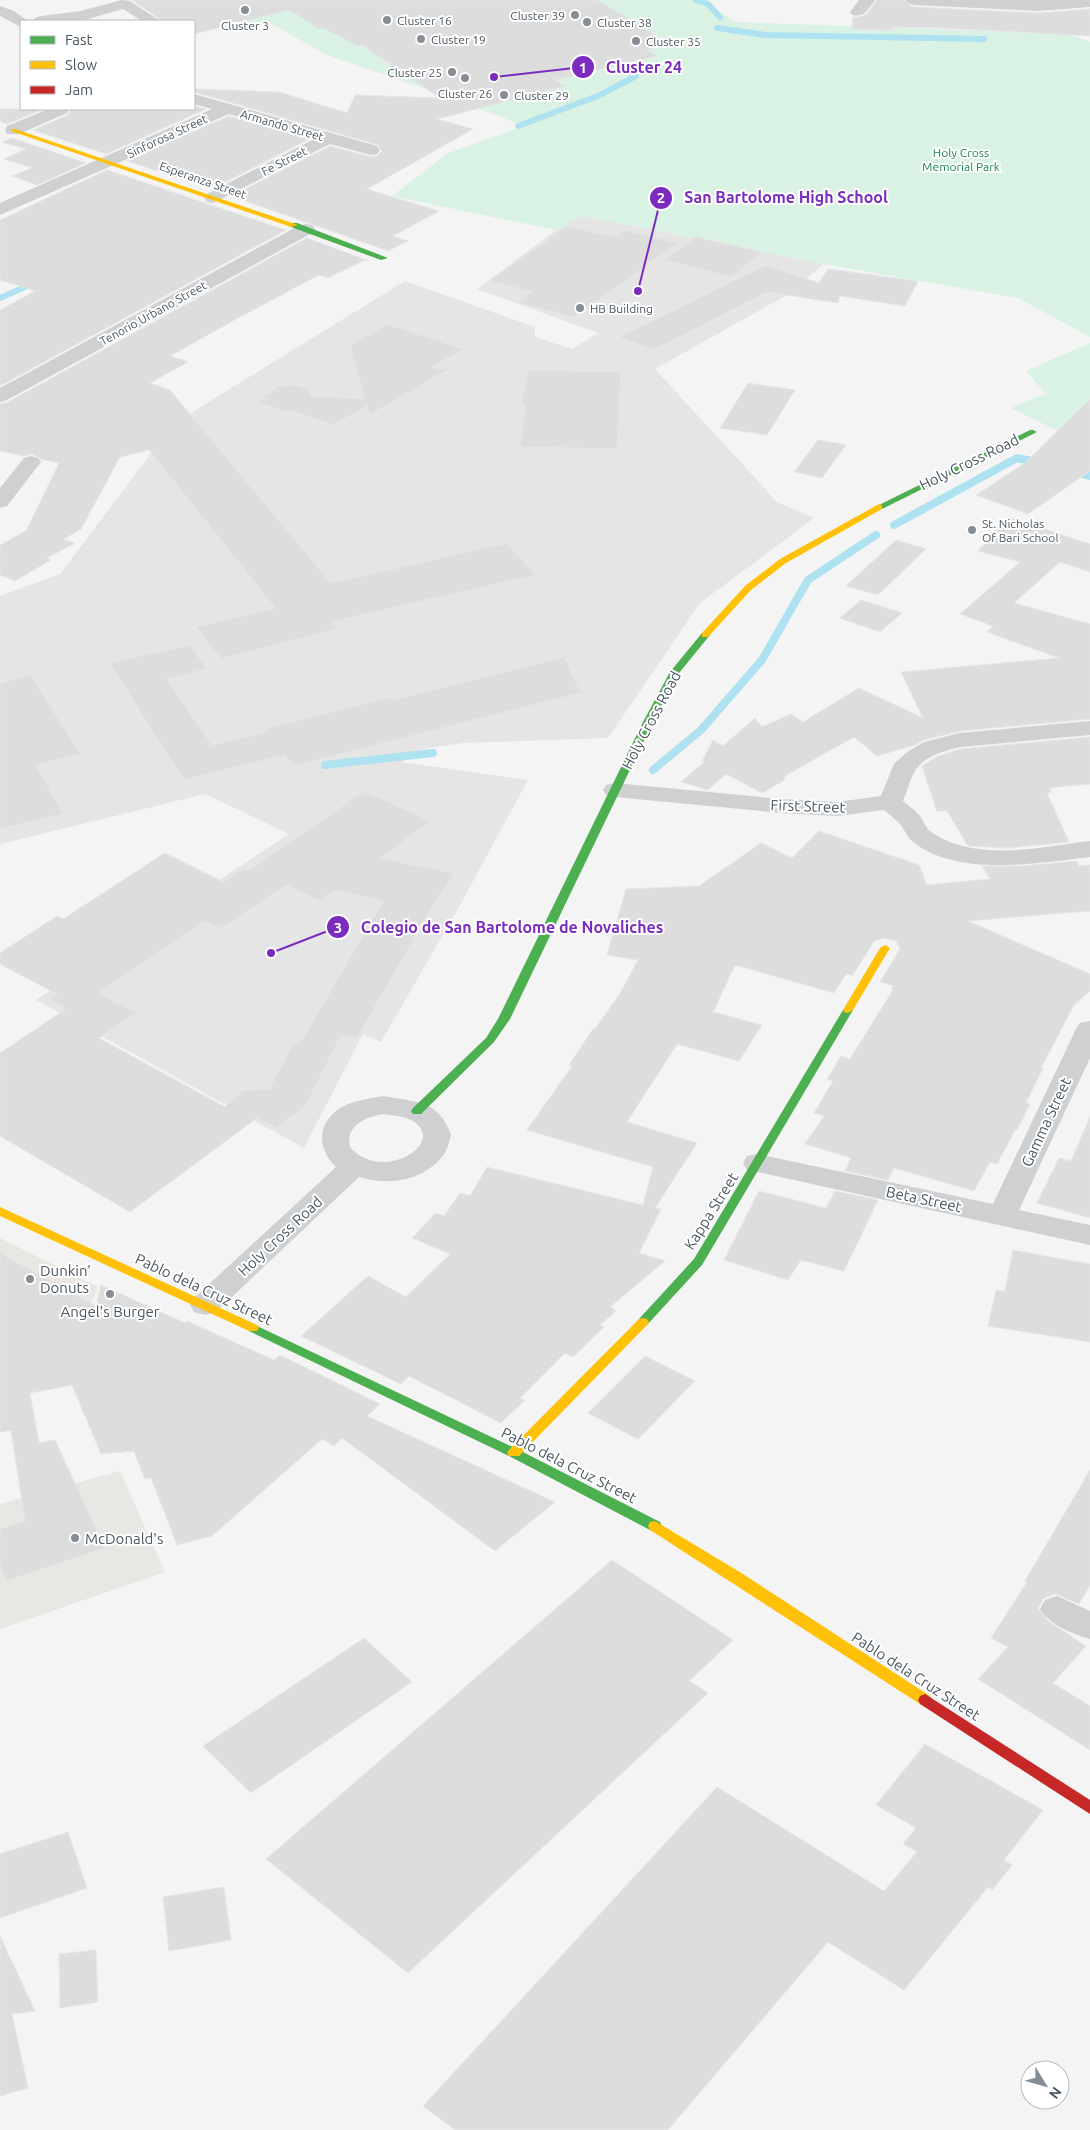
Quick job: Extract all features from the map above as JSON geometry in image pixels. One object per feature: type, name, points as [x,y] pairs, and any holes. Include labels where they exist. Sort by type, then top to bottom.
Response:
[{"type":"street","points":[[913,0],[1040,3],[1089,2]]},
{"type":"street","points":[[49,20],[82,16],[125,4],[150,20]]},
{"type":"street","points":[[0,11],[20,21]]},
{"type":"street","name":"Armando Street","points":[[195,99],[370,150]]},
{"type":"street","name":"Sinforosa Street","points":[[0,210],[227,109]]},
{"type":"street","points":[[13,130],[59,110]]},
{"type":"street","name":"Esperanza Street","points":[[13,130],[306,229],[384,258]]},
{"type":"street","name":"Fe Street","points":[[213,198],[328,138]]},
{"type":"street","name":"Tenorio Urbano Street","points":[[0,396],[306,229]]},
{"type":"street","name":"Holy Cross Road","points":[[417,1111],[490,1040],[504,1019],[648,722],[675,672],[724,612],[748,588],[783,561],[858,516],[1033,432]]},
{"type":"street","points":[[0,502],[31,462]]},
{"type":"street","points":[[1090,728],[960,740],[932,747],[915,756],[902,769],[898,785],[890,802],[908,819],[921,836],[940,847],[962,853],[987,858],[1090,849]]},
{"type":"street","name":"First Street","points":[[615,790],[781,806],[837,809],[890,802]]},
{"type":"street","name":"Kappa Street","points":[[514,1453],[647,1319],[688,1274],[711,1241],[885,948]]},
{"type":"street","name":"Gamma Street","points":[[1002,1216],[1090,1028]]},
{"type":"street","points":[[383,1105],[401,1106],[417,1111],[429,1119],[436,1129],[437,1141],[432,1152],[421,1162],[406,1169],[389,1172],[370,1171],[354,1166],[342,1158],[335,1147],[334,1135],[345,1119],[366,1108],[383,1105]]},
{"type":"street","name":"Beta Street","points":[[758,1163],[1090,1235]]},
{"type":"street","name":"Holy Cross Road","points":[[205,1305],[354,1166]]},
{"type":"street","name":"Pablo dela Cruz Street","points":[[0,1211],[205,1305],[514,1453],[644,1520],[738,1578],[1090,1808]]},
{"type":"street","points":[[1057,1609],[1090,1626]]},
{"type":"shaded area","points":[[583,216],[823,264],[790,293],[655,369],[777,502],[814,518],[700,603],[608,738],[463,743],[423,749],[401,762],[528,780],[460,905],[381,1042],[363,1034],[304,1148],[36,1000],[289,834],[205,794],[0,844],[0,596],[60,574],[173,424],[405,281],[535,327],[535,337],[572,349],[598,333],[477,289],[556,230]]},
{"type":"shaded area","points":[[0,1238],[98,1287],[64,1366],[0,1378]]},
{"type":"shaded area","name":"McDonald's","points":[[120,1471],[165,1572],[0,1629],[0,1504]]},
{"type":"green space","name":"Holy Cross Memorial Park","points":[[187,0],[696,0],[737,22],[1068,34],[1090,42],[1090,337],[1018,298],[823,264],[583,216],[556,230],[392,196],[448,153],[524,126],[449,97],[327,55],[270,23],[232,33],[174,3]]},
{"type":"green space","points":[[1090,343],[1090,422],[1062,433],[1011,408],[1046,394],[1026,371]]},
{"type":"building","points":[[132,0],[598,0],[662,39],[648,42],[657,47],[647,50],[658,56],[555,80],[565,86],[437,119],[473,129],[367,189],[439,211],[393,236],[408,241],[388,251],[231,196],[330,146],[371,157],[377,156],[382,151],[378,145],[195,92],[195,89],[279,92],[347,113],[355,95],[440,98],[362,45],[357,46],[323,28],[319,29],[290,10],[195,34],[195,20],[161,20]]},
{"type":"building","points":[[877,0],[903,0],[913,7],[1038,13],[1090,9],[1090,36],[938,28],[892,27],[892,30],[852,29],[853,17],[867,14]]},
{"type":"building","points":[[195,106],[206,109],[106,154],[33,130],[68,115],[70,110],[195,110]]},
{"type":"building","points":[[0,109],[42,110],[7,124],[0,121]]},
{"type":"building","points":[[229,116],[309,139],[212,189],[127,161]]},
{"type":"building","points":[[12,138],[86,163],[37,185],[12,176],[32,168],[4,159],[26,149],[2,142]]},
{"type":"building","points":[[107,170],[286,230],[0,386],[0,310],[35,291],[0,280],[0,220]]},
{"type":"building","points":[[567,226],[616,237],[626,230],[678,243],[574,317],[518,303],[533,292],[489,281]]},
{"type":"building","points":[[696,237],[762,252],[731,277],[665,260]]},
{"type":"building","points":[[307,238],[369,261],[363,261],[328,278],[319,275],[238,318],[170,356],[188,362],[150,383],[170,390],[331,583],[506,543],[536,575],[331,622],[337,629],[221,659],[196,627],[275,608],[149,450],[120,457],[81,529],[64,539],[75,543],[47,558],[51,560],[15,581],[0,575],[0,545],[26,531],[59,463],[41,459],[32,454],[24,456],[0,451],[0,404],[8,402]]},
{"type":"building","points":[[766,265],[819,283],[828,269],[918,281],[905,306],[840,296],[838,303],[768,292],[653,350],[619,337]]},
{"type":"building","points":[[387,324],[463,349],[431,368],[449,369],[369,415],[367,406],[333,425],[292,411],[286,412],[259,403],[265,394],[269,394],[279,386],[297,385],[309,390],[311,396],[365,399],[350,346]]},
{"type":"building","points":[[528,370],[621,372],[617,449],[520,447],[526,405],[521,405]]},
{"type":"building","points":[[748,383],[795,390],[767,435],[720,428]]},
{"type":"building","points":[[1090,399],[1090,471],[1028,514],[976,495],[1025,463]]},
{"type":"building","points":[[818,440],[846,445],[822,478],[794,472]]},
{"type":"building","points":[[1008,517],[1090,544],[1090,572],[1060,562],[1014,603],[1090,624],[1090,719],[960,731],[924,740],[915,745],[877,756],[854,737],[783,777],[786,779],[762,793],[726,774],[708,790],[681,782],[704,762],[702,761],[713,740],[723,746],[755,718],[762,727],[791,714],[803,722],[859,688],[923,718],[901,672],[1059,658],[987,632],[993,626],[960,614],[1020,562],[978,551]]},
{"type":"building","points":[[896,540],[926,549],[878,595],[846,586]]},
{"type":"building","points":[[861,600],[902,613],[880,632],[840,618]]},
{"type":"building","points":[[190,645],[207,669],[167,679],[212,745],[267,732],[265,729],[390,697],[392,700],[564,657],[581,693],[293,766],[285,755],[184,780],[109,663]]},
{"type":"building","points":[[30,675],[81,754],[36,765],[63,814],[0,829],[0,683]]},
{"type":"building","points":[[1090,737],[1090,784],[1049,788],[1052,792],[1047,793],[1069,842],[1009,848],[968,846],[947,811],[937,811],[922,766],[936,757],[960,749]]},
{"type":"building","points":[[364,791],[431,821],[380,858],[454,873],[411,939],[414,939],[357,1038],[341,1035],[306,1105],[276,1128],[257,1118],[130,1212],[0,1136],[0,1053],[66,1009],[49,1000],[57,994],[0,964],[0,953],[57,916],[63,919],[165,853],[223,882],[243,869],[248,871]],"holes":[[[286,885],[320,901],[334,890],[383,901],[300,1043],[294,1042],[269,1089],[243,1090],[225,1107],[99,1038],[137,1013],[98,993],[204,921],[220,929]]]},
{"type":"building","points":[[819,831],[919,865],[927,885],[990,879],[982,866],[1022,866],[1077,861],[1079,866],[1090,865],[1090,911],[968,921],[1090,974],[1090,991],[1074,1005],[1041,1068],[1043,1068],[1026,1103],[1030,1104],[1017,1130],[1015,1130],[997,1164],[990,1162],[974,1191],[894,1168],[888,1180],[845,1171],[851,1158],[805,1144],[824,1116],[814,1113],[833,1081],[827,1079],[841,1056],[850,1059],[893,990],[891,989],[894,986],[880,982],[900,949],[896,941],[885,938],[874,941],[853,975],[846,974],[834,993],[735,965],[713,1012],[762,1025],[739,1061],[677,1044],[627,1122],[697,1143],[655,1208],[661,1209],[639,1253],[665,1261],[610,1307],[616,1311],[600,1325],[604,1327],[573,1357],[565,1353],[520,1398],[525,1400],[501,1423],[409,1376],[401,1384],[301,1336],[368,1276],[406,1297],[450,1254],[412,1238],[436,1213],[444,1216],[460,1193],[470,1196],[487,1167],[643,1205],[653,1167],[527,1130],[572,1066],[569,1065],[593,1029],[595,1029],[621,992],[638,960],[607,955],[626,889],[699,886],[761,843],[792,858]]},
{"type":"building","points":[[1090,1117],[1090,1218],[1037,1203],[1059,1158],[1071,1161]]},
{"type":"building","points":[[759,1191],[826,1208],[835,1191],[878,1200],[844,1271],[801,1260],[788,1280],[724,1260]]},
{"type":"building","points":[[1013,1250],[1090,1264],[1090,1342],[988,1326],[996,1290],[1005,1291]]},
{"type":"building","points":[[0,1253],[96,1306],[101,1285],[274,1360],[280,1355],[380,1404],[367,1416],[555,1502],[495,1551],[342,1438],[334,1446],[322,1439],[212,1536],[177,1545],[151,1478],[145,1479],[134,1451],[101,1454],[72,1385],[30,1393],[39,1443],[55,1440],[105,1548],[6,1581],[0,1566],[0,1529],[25,1521],[11,1430],[0,1432]]},
{"type":"building","points":[[645,1356],[695,1381],[638,1439],[588,1413]]},
{"type":"building","points":[[1090,1470],[1090,1585],[1079,1604],[1056,1594],[1044,1598],[1038,1608],[1048,1621],[1086,1646],[1053,1683],[1090,1706],[1090,1750],[978,1679],[1008,1647],[991,1638],[1027,1582],[1025,1581]]},
{"type":"building","points":[[612,1560],[733,1640],[689,1681],[708,1693],[408,1973],[266,1859]]},
{"type":"building","points":[[364,1638],[412,1682],[251,1793],[203,1746]]},
{"type":"building","points":[[925,1744],[1043,1810],[1004,1860],[1012,1865],[992,1890],[988,1887],[904,1990],[828,1942],[668,2130],[455,2130],[423,2106],[717,1787],[884,1891],[917,1852],[903,1844],[916,1828],[876,1805]]},
{"type":"building","points":[[68,1832],[87,1888],[0,1918],[0,1854]]},
{"type":"building","points":[[224,1887],[231,1940],[169,1951],[163,1897]]},
{"type":"building","points":[[0,1936],[35,2011],[12,2014],[28,2088],[0,2096]]},
{"type":"building","points":[[96,1950],[98,2002],[60,2008],[59,1954]]},
{"type":"waterway","points":[[696,0],[708,4],[720,17]]},
{"type":"waterway","points":[[717,28],[765,35],[984,39]]},
{"type":"waterway","points":[[518,126],[600,95],[636,76]]},
{"type":"waterway","points":[[0,298],[36,282]]},
{"type":"waterway","points":[[894,525],[1017,458],[1041,463]]},
{"type":"waterway","points":[[1072,471],[1090,476]]},
{"type":"waterway","points":[[653,770],[701,730],[762,660],[808,580],[876,535]]},
{"type":"waterway","points":[[325,765],[433,753]]},
{"type":"traffic: fast","points":[[294,225],[384,258]]},
{"type":"traffic: fast","points":[[879,507],[1033,432]]},
{"type":"traffic: fast","points":[[417,1111],[490,1040],[504,1019],[648,722],[675,672],[705,635]]},
{"type":"traffic: fast","points":[[643,1322],[698,1262],[848,1010]]},
{"type":"traffic: fast","points":[[253,1328],[514,1453],[655,1526]]},
{"type":"traffic: slow","points":[[13,130],[294,225]]},
{"type":"traffic: slow","points":[[705,635],[748,588],[783,561],[879,507]]},
{"type":"traffic: slow","points":[[848,1010],[885,948]]},
{"type":"traffic: slow","points":[[0,1211],[253,1328]]},
{"type":"traffic: slow","points":[[514,1453],[643,1322]]},
{"type":"traffic: slow","points":[[655,1526],[925,1700]]},
{"type":"traffic: jam","points":[[925,1700],[1090,1808]]},
{"type":"place","name":"Cluster 3","points":[[245,10]]},
{"type":"place","name":"Cluster 39","points":[[575,15]]},
{"type":"place","name":"Cluster 16","points":[[387,20]]},
{"type":"place","name":"Cluster 38","points":[[587,22]]},
{"type":"place","name":"Cluster 19","points":[[421,39]]},
{"type":"place","name":"Cluster 35","points":[[636,41]]},
{"type":"place","name":"Cluster 25","points":[[452,72]]},
{"type":"place","name":"Cluster 24","points":[[494,77]]},
{"type":"place","name":"Cluster 26","points":[[465,78]]},
{"type":"place","name":"Cluster 29","points":[[504,95]]},
{"type":"place","name":"San Bartolome High School","points":[[638,291]]},
{"type":"place","name":"HB Building","points":[[580,308]]},
{"type":"place","name":"St. Nicholas Of Bari School","points":[[972,530]]},
{"type":"place","name":"Colegio de San Bartolome de Novaliches","points":[[271,953]]},
{"type":"place","name":"Dunkin' Donuts","points":[[30,1279]]},
{"type":"place","name":"Angel's Burger","points":[[110,1294]]},
{"type":"place","name":"McDonald's","points":[[75,1538]]}]
